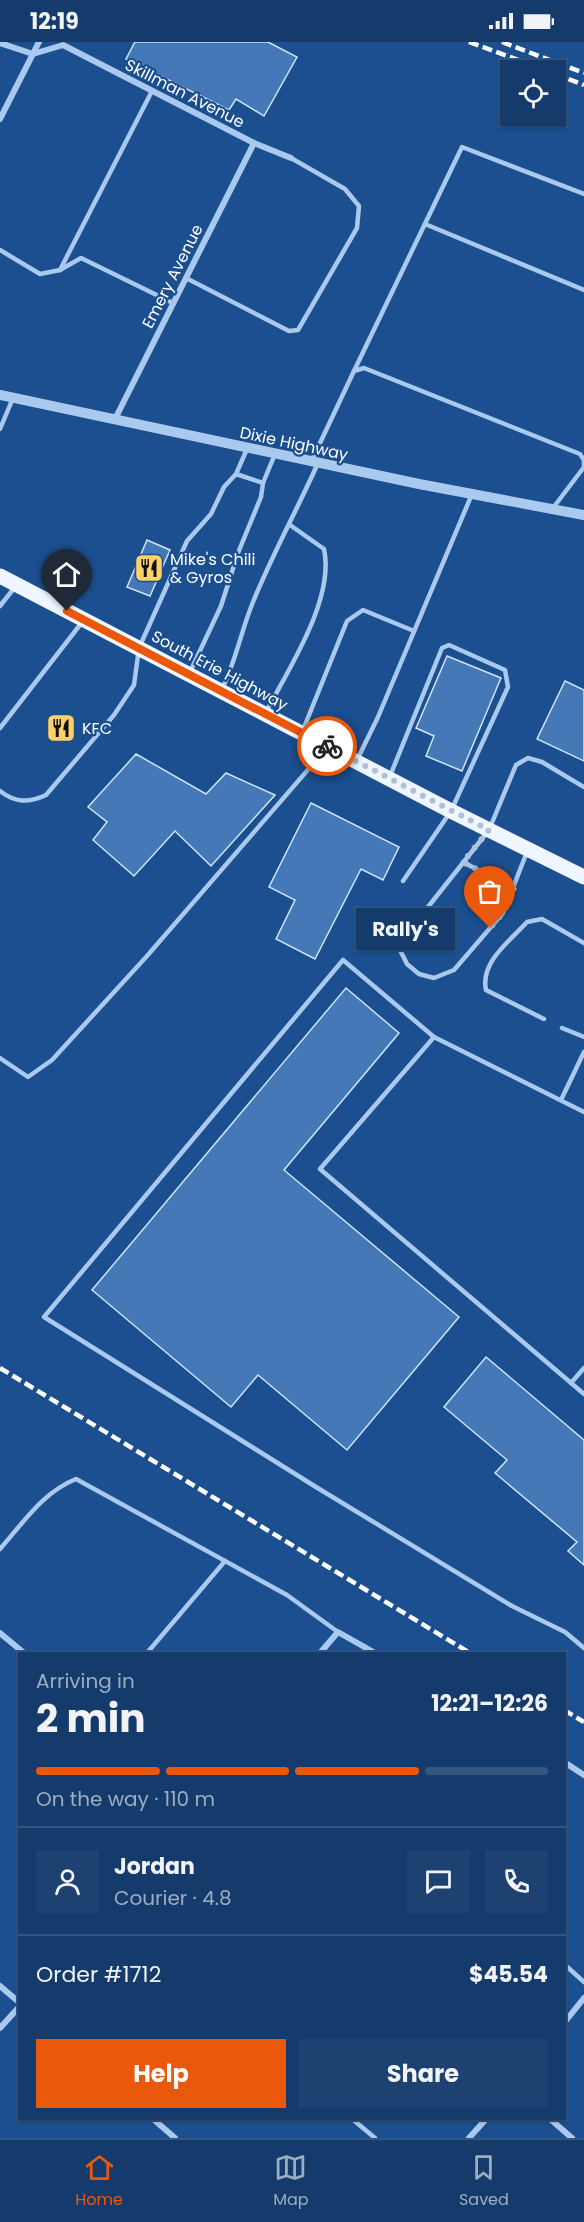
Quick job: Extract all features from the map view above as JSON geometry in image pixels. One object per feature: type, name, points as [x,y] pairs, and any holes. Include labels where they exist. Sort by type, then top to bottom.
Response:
[{"type":"main road","name":"South Erie Highway","points":[[0,576],[451,811],[584,877]]},
{"type":"street","points":[[0,119],[39,42]]},
{"type":"street","points":[[0,43],[33,54]]},
{"type":"street","name":"Skillman Avenue","points":[[33,54],[63,45],[254,143],[291,158]]},
{"type":"street","name":"Emery Avenue","points":[[114,421],[254,143]]},
{"type":"street","name":"Dixie Highway","points":[[0,395],[247,449],[584,515]]},
{"type":"street","points":[[321,1652],[338,1632],[373,1652]]},
{"type":"street","points":[[0,1633],[23,1652]]},
{"type":"street","points":[[566,1762],[584,1775]]},
{"type":"street","points":[[0,1986],[18,2002]]},
{"type":"street","points":[[566,2020],[584,1998]]},
{"type":"street","points":[[0,2028],[18,2006]]},
{"type":"street","points":[[154,2120],[175,2138]]},
{"type":"street","points":[[469,2138],[485,2120]]},
{"type":"street","points":[[551,2120],[572,2138]]},
{"type":"lane","points":[[60,270],[152,91]]},
{"type":"lane","points":[[221,691],[232,669],[245,622],[258,590],[290,525],[314,462],[354,371],[462,147],[584,194]]},
{"type":"lane","points":[[186,278],[289,331],[298,330],[357,228],[359,207],[345,189],[291,158]]},
{"type":"lane","points":[[425,224],[584,290]]},
{"type":"lane","points":[[0,250],[40,274],[60,270],[81,258],[173,303]]},
{"type":"lane","points":[[354,371],[364,368],[580,454],[584,460],[584,467],[553,508]]},
{"type":"lane","points":[[0,429],[14,399]]},
{"type":"lane","points":[[0,791],[20,801],[33,800],[46,795],[114,715],[134,685],[139,648],[186,541],[211,514],[224,487],[236,474],[247,449]]},
{"type":"lane","points":[[189,674],[221,606],[238,553],[261,497],[263,483],[274,454]]},
{"type":"lane","points":[[236,474],[263,483]]},
{"type":"lane","points":[[356,762],[472,494]]},
{"type":"lane","points":[[265,714],[296,654],[327,577],[324,549],[290,525]]},
{"type":"lane","points":[[0,606],[16,584]]},
{"type":"lane","points":[[301,733],[347,621],[363,610],[414,631]]},
{"type":"lane","points":[[0,728],[84,620]]},
{"type":"lane","points":[[389,779],[442,648],[449,645],[505,670],[508,687],[451,811],[403,881]]},
{"type":"lane","points":[[0,1058],[28,1077],[52,1060],[147,956],[327,747]]},
{"type":"lane","points":[[528,849],[503,913],[454,970],[434,978],[419,975],[407,964],[401,952],[405,936],[489,830],[516,765],[528,758],[542,762],[584,787]]},
{"type":"lane","points":[[463,862],[514,889]]},
{"type":"lane","points":[[544,1019],[486,990],[484,979],[489,964],[527,922],[542,919],[584,943]]},
{"type":"lane","points":[[584,1112],[434,1037],[343,960],[44,1317],[512,1606],[565,1632],[584,1648]]},
{"type":"lane","points":[[562,1028],[584,1037]]},
{"type":"lane","points":[[434,1037],[320,1169],[584,1394]]},
{"type":"lane","points":[[561,1100],[584,1052]]},
{"type":"lane","points":[[571,1383],[584,1368]]},
{"type":"lane","points":[[0,1549],[40,1502],[61,1485],[76,1479],[287,1595],[338,1632]]},
{"type":"lane","points":[[148,1652],[225,1561]]},
{"type":"lane","points":[[566,1966],[584,1982]]},
{"type":"lane","points":[[353,2120],[375,2138]]},
{"type":"building","points":[[135,42],[268,42],[297,57],[264,116],[236,99],[229,110],[126,59]]},
{"type":"building","name":"Mike's Chili & Gyros","points":[[147,540],[170,550],[150,596],[127,587]]},
{"type":"building","points":[[447,656],[501,678],[462,771],[426,756],[434,736],[416,728]]},
{"type":"building","points":[[565,681],[584,690],[584,761],[537,739]]},
{"type":"building","points":[[136,754],[206,794],[226,773],[275,795],[211,866],[175,831],[134,876],[93,840],[107,822],[88,807]]},
{"type":"building","points":[[311,803],[399,847],[383,880],[361,869],[315,959],[276,939],[295,900],[269,887]]},
{"type":"building","points":[[346,988],[399,1033],[284,1170],[459,1317],[347,1450],[258,1375],[231,1407],[92,1290]]},
{"type":"building","points":[[486,1357],[584,1440],[584,1565],[568,1551],[577,1542],[495,1473],[507,1460],[444,1407]]},
{"type":"railway","points":[[469,42],[518,60]]},
{"type":"railway","points":[[502,42],[584,73]]},
{"type":"railway","points":[[566,78],[584,85]]},
{"type":"railway","points":[[0,1368],[468,1652]]},
{"type":"railway","points":[[566,1711],[584,1722]]},
{"type":"way so far","points":[[327,746],[489,830],[463,862],[514,889],[503,913],[490,928]]},
{"type":"place","name":"Mike's Chili & Gyros","points":[[149,568]]},
{"type":"place","name":"KFC","points":[[61,728]]},
{"type":"place","name":"Rally's","points":[[490,928]]},
{"type":"route","points":[[67,611],[327,746]]}]
